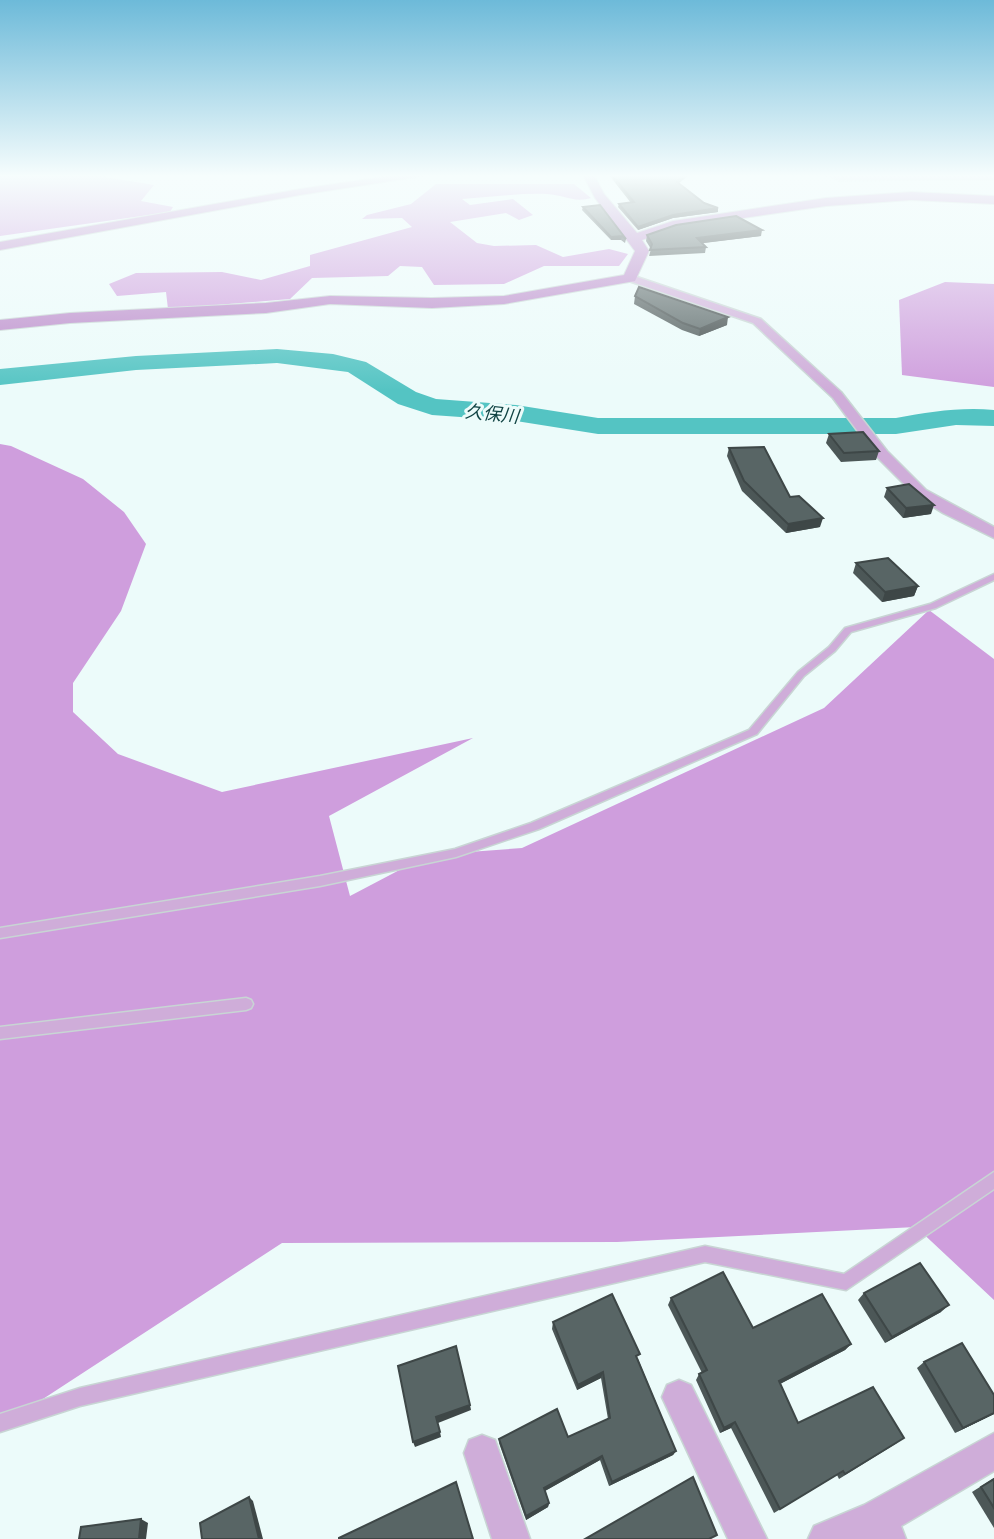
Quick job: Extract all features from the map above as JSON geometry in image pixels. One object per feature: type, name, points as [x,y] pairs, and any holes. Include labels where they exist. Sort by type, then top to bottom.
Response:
[{"type":"street","points":[[630,278],[642,251],[639,247]]},
{"type":"street","points":[[0,325],[266,308],[330,300],[432,303],[504,300],[630,278],[757,321],[837,394],[866,433],[921,493],[994,533]]},
{"type":"street","points":[[678,1397],[748,1539]]},
{"type":"street","points":[[827,1539],[882,1529],[994,1451]]},
{"type":"street","points":[[482,1453],[511,1539]]},
{"type":"lane","points":[[0,933],[347,875],[456,853],[535,826],[753,732],[801,674],[832,649],[848,630],[933,606],[994,577]]},
{"type":"lane","points":[[0,1033],[246,1004]]},
{"type":"lane","points":[[0,1423],[80,1397],[705,1254],[846,1282],[994,1180]]},
{"type":"shaded area","points":[[340,247],[540,247],[563,257],[609,249],[628,254],[619,266],[544,266],[504,284],[434,285],[422,267],[400,266],[388,276],[312,278],[290,299],[168,309],[166,292],[117,296],[109,284],[136,273],[222,272],[261,280],[310,266],[310,255]]},
{"type":"shaded area","points":[[945,282],[994,284],[994,387],[902,375],[899,300]]},
{"type":"shaded area","points":[[0,444],[11,446],[83,479],[124,512],[146,544],[121,611],[73,683],[73,712],[118,754],[222,792],[473,738],[329,816],[350,896],[428,855],[522,848],[824,708],[929,610],[994,659],[994,1300],[916,1227],[617,1242],[282,1243],[0,1427]]},
{"type":"building","points":[[651,247],[706,247],[650,250]]},
{"type":"building","points":[[639,287],[728,317],[700,329],[683,323],[635,296]]},
{"type":"building","points":[[863,432],[879,451],[844,453],[829,434]]},
{"type":"building","points":[[764,447],[790,497],[799,496],[823,518],[788,524],[744,481],[729,448]]},
{"type":"building","points":[[909,484],[934,505],[906,508],[887,488]]},
{"type":"building","points":[[888,558],[918,586],[885,592],[856,563]]},
{"type":"building","points":[[920,1263],[949,1305],[892,1337],[864,1293]]},
{"type":"building","points":[[723,1272],[753,1328],[822,1294],[851,1344],[779,1381],[798,1423],[873,1387],[904,1438],[780,1509],[735,1422],[724,1428],[699,1374],[707,1370],[671,1298]]},
{"type":"building","points":[[612,1294],[640,1354],[636,1356],[676,1451],[612,1482],[602,1456],[544,1488],[549,1503],[526,1516],[499,1439],[557,1409],[568,1437],[610,1418],[603,1372],[578,1385],[553,1322]]},
{"type":"building","points":[[962,1343],[994,1395],[994,1413],[963,1428],[924,1362]]},
{"type":"building","points":[[456,1346],[470,1405],[436,1417],[440,1432],[413,1442],[398,1366]]},
{"type":"building","points":[[693,1477],[717,1535],[709,1539],[585,1539]]},
{"type":"building","points":[[994,1479],[994,1508],[981,1487]]},
{"type":"building","points":[[456,1482],[473,1539],[339,1539],[339,1538]]},
{"type":"building","points":[[249,1497],[259,1539],[202,1539],[200,1523]]},
{"type":"building","points":[[141,1519],[139,1539],[79,1539],[81,1527]]},
{"type":"waterway","name":"久保川","points":[[0,377],[136,363],[277,356],[333,361],[357,367],[407,398],[432,407],[516,413],[598,426],[896,426],[956,417],[994,418]]}]
